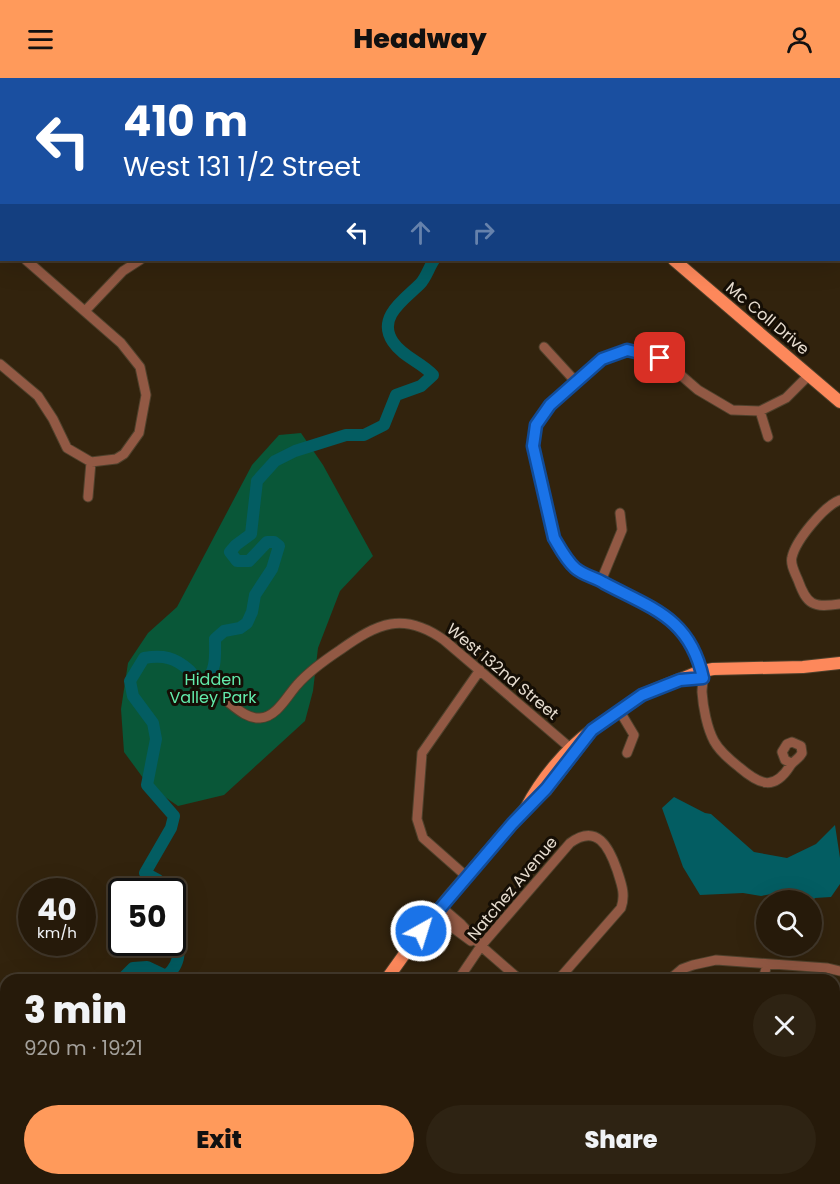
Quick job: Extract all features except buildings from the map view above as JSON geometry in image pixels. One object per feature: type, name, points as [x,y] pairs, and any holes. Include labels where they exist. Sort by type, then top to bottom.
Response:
[{"type":"main road","name":"Mc Coll Drive","points":[[675,261],[840,402]]},
{"type":"main road","points":[[390,974],[437,910],[526,808],[546,789],[573,750],[592,730],[619,710],[642,695],[680,680],[702,675],[840,663]]},
{"type":"main road","points":[[702,675],[818,673],[840,670]]},
{"type":"street","points":[[0,364],[38,396],[53,419],[67,448],[91,462],[116,459],[124,454],[134,442],[142,423],[146,395],[140,367],[121,343],[27,261]]},
{"type":"street","points":[[85,311],[123,271],[138,261]]},
{"type":"street","points":[[544,347],[576,382]]},
{"type":"street","points":[[791,763],[788,771],[777,781],[760,782],[753,779],[723,754],[714,742],[709,728],[702,693],[702,675],[692,645],[670,618],[574,568],[554,538],[533,446],[536,425],[550,405],[602,359],[627,350],[660,358],[698,390],[732,410],[760,411],[786,398],[809,375]]},
{"type":"street","points":[[760,411],[768,437]]},
{"type":"street","points":[[88,497],[91,462]]},
{"type":"street","points":[[840,501],[828,506],[822,513],[797,544],[791,559],[803,594],[808,600],[815,605],[840,604]]},
{"type":"street","points":[[601,581],[622,530],[620,513]]},
{"type":"street","name":"West 132nd Street","points":[[228,702],[249,717],[258,719],[266,717],[273,713],[302,679],[362,634],[389,623],[414,624],[431,630],[573,750]]},
{"type":"street","points":[[466,876],[423,838],[417,826],[417,808],[422,753],[480,670]]},
{"type":"street","points":[[619,710],[634,735],[627,753]]},
{"type":"street","name":"Natchez Avenue","points":[[462,974],[481,946],[575,839],[588,836],[600,840],[610,850],[624,894],[621,908],[563,974]]},
{"type":"street","points":[[437,910],[455,931],[481,946],[513,974]]},
{"type":"street","points":[[676,974],[693,965],[716,960],[840,971]]},
{"type":"street","points":[[764,974],[767,964]]},
{"type":"green space","name":"Hidden Valley Park","points":[[301,433],[323,465],[373,556],[340,591],[318,648],[313,691],[305,721],[224,795],[178,806],[149,786],[124,752],[121,709],[128,663],[148,633],[177,607],[252,465],[279,435]]},
{"type":"water","points":[[674,797],[711,814],[754,852],[787,858],[816,844],[835,825],[840,858],[840,884],[831,897],[822,898],[822,890],[756,890],[756,895],[743,893],[700,895],[683,867],[662,808]]},
{"type":"waterway","points":[[154,878],[145,873],[171,828],[174,816],[147,785],[156,739],[153,723],[133,696],[130,681],[144,658],[157,657],[168,658],[179,663],[198,680],[205,682],[212,672],[215,639],[224,631],[240,628],[247,623],[255,595],[272,569],[279,546],[274,542],[267,542],[249,561],[237,561],[230,552],[251,534],[257,481],[275,461],[295,451],[346,435],[364,435],[384,425],[396,395],[421,386],[433,375],[397,347],[389,333],[388,324],[394,309],[422,282],[433,261]]},
{"type":"waterway","points":[[168,974],[178,956]]},
{"type":"waterway","points":[[127,974],[133,968],[147,967],[162,974]]},
{"type":"route","points":[[421,931],[526,808],[546,789],[592,730],[642,695],[680,680],[703,678],[692,645],[670,618],[574,568],[554,538],[533,446],[536,425],[550,405],[602,359],[627,350],[660,358]]}]
